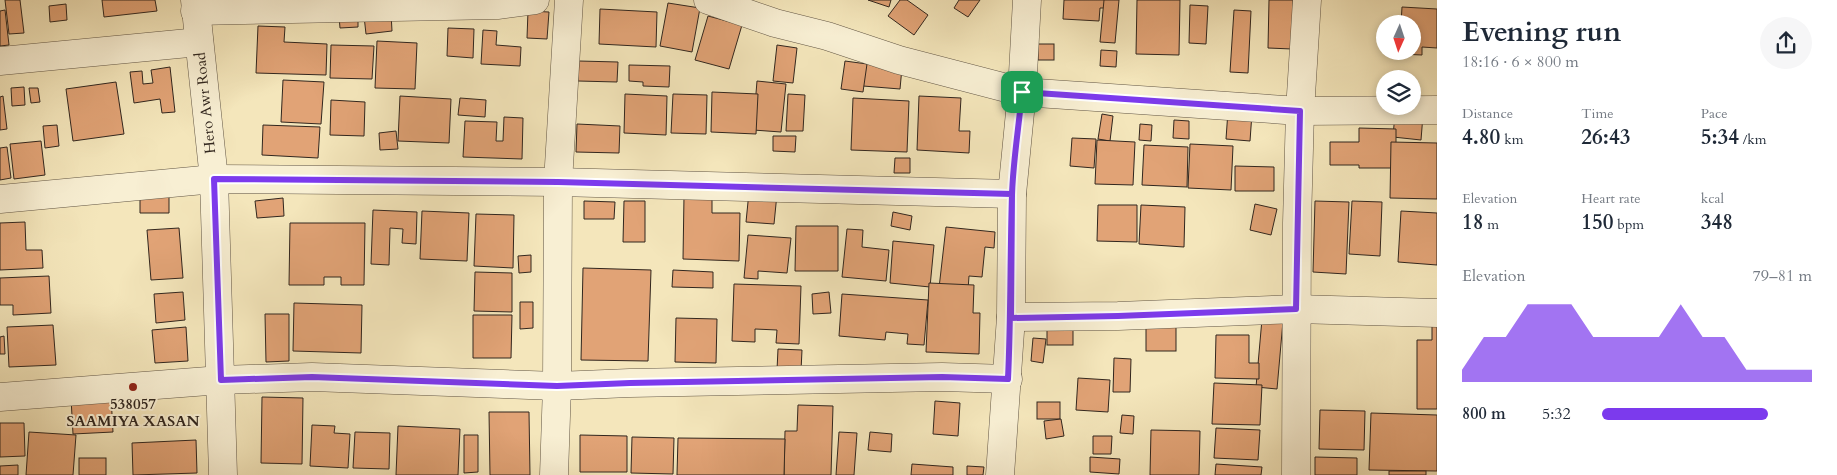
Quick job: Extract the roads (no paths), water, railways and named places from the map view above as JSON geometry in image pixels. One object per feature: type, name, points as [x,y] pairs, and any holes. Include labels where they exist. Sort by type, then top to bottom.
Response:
[{"type":"street","points":[[195,5],[497,4],[535,0]]},
{"type":"street","points":[[554,475],[557,386],[558,182],[569,0]]},
{"type":"street","points":[[708,0],[774,23],[828,36],[899,60],[1022,92],[1300,111],[1437,110]]},
{"type":"street","points":[[1000,475],[1011,318],[1012,194],[1022,92],[1027,0]]},
{"type":"street","points":[[1296,475],[1296,309],[1300,111],[1307,0]]},
{"type":"street","name":"Hero Awr Road","points":[[195,5],[214,179],[224,475]]},
{"type":"street","points":[[0,61],[199,42]]},
{"type":"street","points":[[0,199],[214,179],[558,182],[1012,194]]},
{"type":"street","points":[[1011,318],[1296,309],[1437,313]]},
{"type":"street","points":[[0,397],[221,380],[312,377],[557,386],[932,377],[1008,379]]},
{"type":"place","name":"538057 SAAMIYA XASAN","points":[[133,387]]}]
